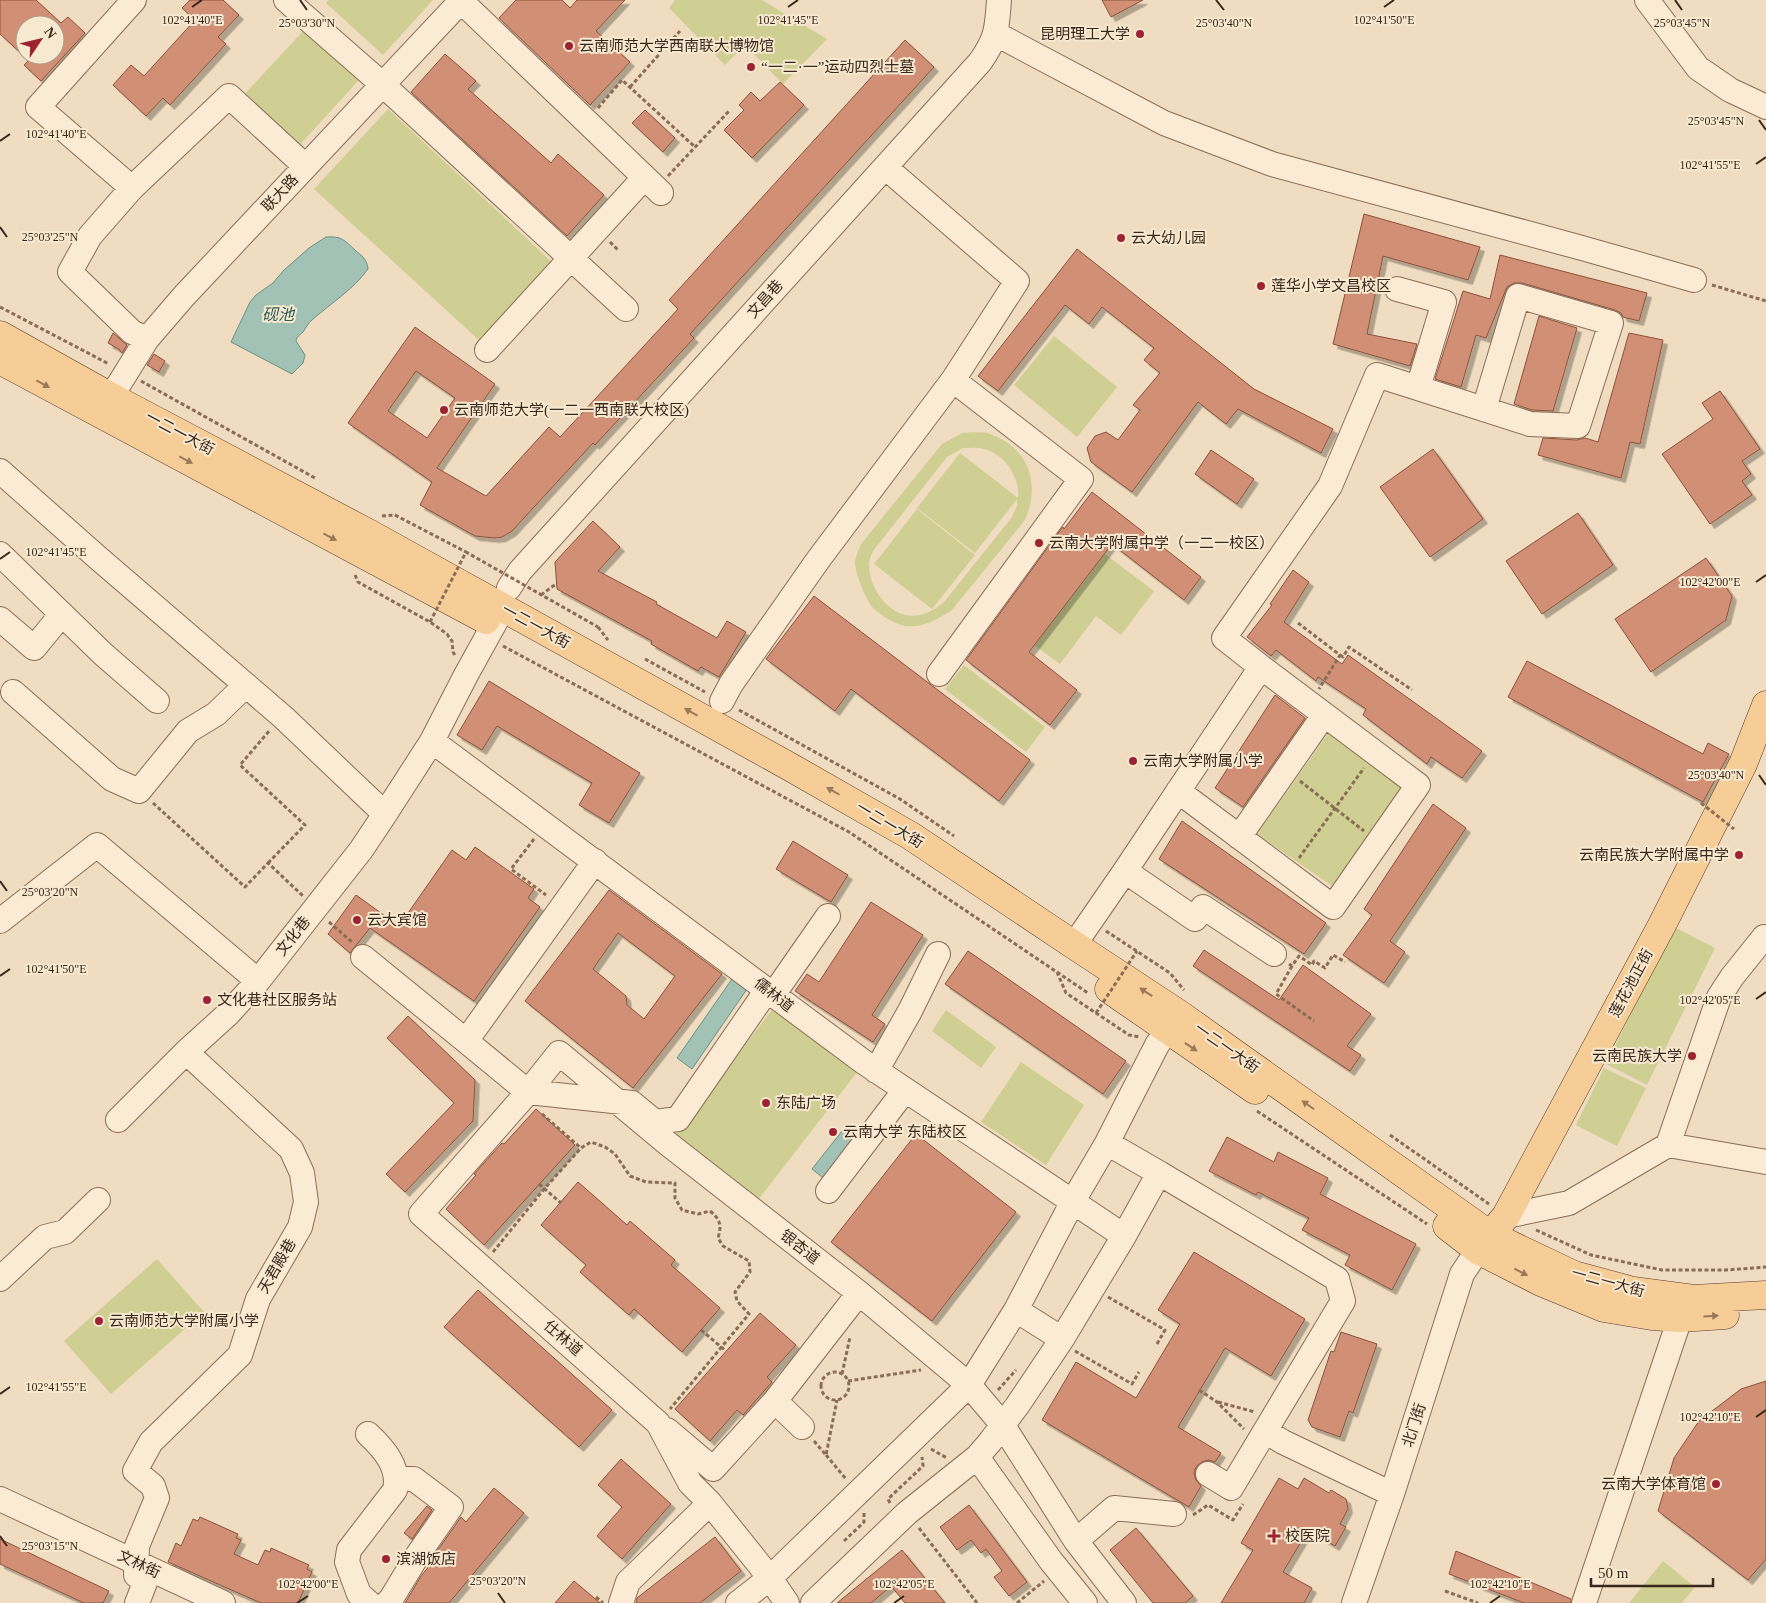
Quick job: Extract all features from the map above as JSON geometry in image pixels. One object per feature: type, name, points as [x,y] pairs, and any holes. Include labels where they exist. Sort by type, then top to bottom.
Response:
[{"type":"main road","name":"一二一大街","points":[[0,335],[111,397],[370,534],[498,614],[900,850],[1001,914],[1178,1013]]},
{"type":"main road","name":"一二一大街","points":[[0,360],[498,614],[792,768],[910,836],[1178,1013],[1491,1234],[1574,1275],[1633,1291],[1679,1308],[1766,1313]]},
{"type":"main road","name":"莲花池正街","points":[[1491,1234],[1662,925],[1743,764],[1766,705]]},
{"type":"main road","name":"一二一大街","points":[[1679,1308],[1694,1299],[1766,1295]]},
{"type":"street","points":[[132,188],[38,107],[134,0]]},
{"type":"street","points":[[286,0],[382,84],[626,309]]},
{"type":"street","name":"文昌巷","points":[[498,614],[520,571],[980,62],[996,34],[999,0]]},
{"type":"street","points":[[1647,0],[1698,68],[1730,90],[1766,107]]},
{"type":"street","points":[[462,1],[654,187],[572,258],[487,350]]},
{"type":"street","name":"联大路","points":[[111,397],[147,339],[184,296],[462,1]]},
{"type":"street","points":[[996,34],[1164,123],[1272,164],[1694,280]]},
{"type":"street","points":[[147,339],[132,332],[70,272],[90,236],[132,188],[229,96],[305,166]]},
{"type":"street","points":[[722,700],[731,684],[818,560],[953,380],[1018,281],[885,167]]},
{"type":"street","points":[[1397,289],[1444,302],[1418,388]]},
{"type":"street","points":[[1178,791],[1332,907],[1418,786],[1224,638],[1330,486],[1377,376],[1418,388],[1484,410],[1530,424],[1578,426],[1612,322],[1518,296],[1484,410]]},
{"type":"street","points":[[939,674],[1081,479],[953,380]]},
{"type":"street","points":[[0,471],[97,558],[283,717],[385,814]]},
{"type":"street","points":[[0,554],[103,654],[157,701]]},
{"type":"street","points":[[0,619],[34,648],[62,614]]},
{"type":"street","name":"文化巷","points":[[258,981],[361,850],[385,814],[432,741],[498,614]]},
{"type":"street","points":[[1074,946],[1261,667]]},
{"type":"street","points":[[14,692],[112,779],[139,791],[188,731],[216,714],[246,685]]},
{"type":"street","points":[[1239,837],[1286,770],[1317,710]]},
{"type":"street","name":"儒林道","points":[[432,741],[876,1071],[1124,1236]]},
{"type":"street","points":[[0,921],[96,845],[258,981],[229,1013],[186,1052],[118,1120]]},
{"type":"street","points":[[466,1041],[594,861]]},
{"type":"street","points":[[1125,871],[1195,919],[1203,907],[1283,960]]},
{"type":"street","points":[[362,957],[466,1041],[532,1100],[622,1107],[632,1103],[655,1122],[678,1119],[828,916]]},
{"type":"street","points":[[1668,1145],[1718,997],[1764,937],[1766,940]]},
{"type":"street","points":[[876,1071],[910,1011],[938,954]]},
{"type":"street","points":[[738,1603],[770,1578],[968,1385],[1016,1310],[1073,1201],[1107,1143],[1157,1045],[1178,1013]]},
{"type":"street","name":"天君殿巷","points":[[140,1573],[137,1546],[157,1498],[152,1486],[135,1472],[151,1442],[240,1355],[258,1298],[300,1227],[306,1202],[302,1173],[291,1149],[186,1052]]},
{"type":"street","name":"银杏道","points":[[532,1100],[559,1053],[622,1107],[859,1293],[946,1366],[968,1385],[1002,1424],[1076,1541],[1124,1603]]},
{"type":"street","points":[[828,1191],[905,1090]]},
{"type":"street","name":"仕林道","points":[[532,1100],[421,1214],[658,1423],[690,1483],[710,1502],[770,1578],[786,1603]]},
{"type":"street","points":[[1107,1143],[1337,1279],[1343,1301],[1231,1488],[1208,1474]]},
{"type":"street","points":[[1491,1234],[1569,1203],[1668,1145],[1766,1162]]},
{"type":"street","points":[[813,1603],[899,1509],[972,1461],[1017,1406],[1093,1288],[1159,1173]]},
{"type":"street","points":[[0,1279],[45,1237],[65,1232],[98,1200]]},
{"type":"street","name":"北门街","points":[[1354,1603],[1392,1494],[1462,1274],[1491,1234]]},
{"type":"street","points":[[658,1423],[713,1469],[775,1400],[859,1293]]},
{"type":"street","points":[[1584,1603],[1679,1308]]},
{"type":"street","points":[[1016,1310],[1061,1340]]},
{"type":"street","points":[[775,1400],[802,1427]]},
{"type":"street","points":[[1265,1430],[1282,1442],[1392,1494]]},
{"type":"street","points":[[368,1434],[385,1451],[397,1479],[395,1490],[349,1550],[347,1562],[359,1594],[372,1603],[392,1599],[419,1553],[451,1507],[414,1479],[397,1479]]},
{"type":"street","points":[[972,1461],[1085,1603]]},
{"type":"street","name":"文林街","points":[[0,1499],[196,1603]]},
{"type":"street","points":[[621,1603],[628,1582],[710,1502]]},
{"type":"street","points":[[1076,1541],[1114,1508],[1174,1514]]},
{"type":"street","name":"文林街","points":[[0,1513],[140,1573],[223,1603]]},
{"type":"street","points":[[136,1603],[140,1573]]},
{"type":"path","points":[[630,87],[680,31]]},
{"type":"path","points":[[586,122],[622,80],[695,147]]},
{"type":"path","points":[[654,187],[729,111]]},
{"type":"path","points":[[1694,280],[1766,301]]},
{"type":"path","points":[[382,516],[395,515],[466,552],[598,627],[608,640]]},
{"type":"path","points":[[430,622],[466,552]]},
{"type":"path","points":[[354,574],[358,582],[430,622],[447,634],[452,641],[453,652],[466,675]]},
{"type":"path","points":[[541,595],[556,584]]},
{"type":"path","points":[[427,606],[444,615]]},
{"type":"path","points":[[498,614],[849,832],[1103,1003]]},
{"type":"path","points":[[1298,623],[1340,655]]},
{"type":"path","points":[[1340,655],[1343,656],[1349,647],[1412,690]]},
{"type":"path","points":[[1317,710],[1340,655]]},
{"type":"path","points":[[139,791],[245,887],[305,825],[240,765],[283,717]]},
{"type":"path","points":[[1298,859],[1375,753]]},
{"type":"path","points":[[1286,770],[1378,842]]},
{"type":"path","points":[[1701,803],[1734,829]]},
{"type":"path","points":[[544,824],[511,870],[562,907]]},
{"type":"path","points":[[268,863],[333,926]]},
{"type":"path","points":[[1107,931],[1170,973],[1178,1013]]},
{"type":"path","points":[[1096,1013],[1137,951]]},
{"type":"path","points":[[1314,1021],[1276,994],[1283,960],[1299,956],[1312,965],[1314,961],[1326,968],[1333,954],[1345,962]]},
{"type":"path","points":[[1057,972],[1066,993],[1129,1035]]},
{"type":"path","points":[[532,1100],[582,1148]]},
{"type":"path","points":[[1257,1111],[1432,1227]]},
{"type":"path","points":[[481,1266],[544,1188],[582,1148],[591,1142],[605,1147],[615,1154],[630,1176],[646,1182],[675,1183],[675,1198],[682,1210],[698,1214],[710,1211],[718,1218],[721,1228],[718,1238],[723,1246],[749,1261],[750,1272],[735,1292],[737,1301],[749,1314],[658,1423]]},
{"type":"path","points":[[539,1184],[561,1203]]},
{"type":"path","points":[[1093,1288],[1165,1330],[1157,1344]]},
{"type":"path","points":[[701,1330],[726,1351]]},
{"type":"path","points":[[1061,1340],[1132,1384],[1139,1372]]},
{"type":"path","points":[[968,1385],[983,1385],[995,1393],[1023,1365]]},
{"type":"path","points":[[848,1381],[946,1366]]},
{"type":"path","points":[[833,1372],[842,1374],[849,1385],[847,1393],[837,1400],[828,1399],[822,1393],[820,1384],[825,1376],[833,1372]]},
{"type":"path","points":[[1199,1390],[1265,1430]]},
{"type":"path","points":[[826,1455],[837,1400]]},
{"type":"path","points":[[1217,1402],[1265,1430]]},
{"type":"path","points":[[932,1419],[928,1438],[929,1448],[951,1460],[972,1461]]},
{"type":"path","points":[[802,1427],[858,1492]]},
{"type":"path","points":[[921,1453],[923,1466],[888,1499],[899,1509],[977,1603]]},
{"type":"path","points":[[864,1522],[870,1524]]},
{"type":"path","points":[[840,1536],[848,1545]]},
{"type":"path","points":[[1017,1603],[1058,1570]]},
{"type":"path","points":[[1445,1591],[1478,1603]]},
{"type":"path","points":[[596,1597],[603,1603]]},
{"type":"green space","points":[[329,0],[433,0],[383,55],[326,3]]},
{"type":"green space","points":[[675,0],[762,0],[827,39],[783,84],[745,45],[725,65],[669,8]]},
{"type":"green space","points":[[305,29],[359,80],[296,149],[241,98]]},
{"type":"green space","points":[[388,109],[553,263],[481,342],[314,189]]},
{"type":"green space","points":[[1054,336],[1117,387],[1077,437],[1014,385]]},
{"type":"green space","points":[[962,433],[987,433],[1003,440],[1014,448],[1028,468],[1032,493],[1030,506],[1025,520],[952,610],[936,620],[918,626],[905,626],[877,612],[871,606],[859,580],[855,561],[856,556],[861,544],[942,444]],"holes":[[[963,448],[984,449],[1004,461],[1013,474],[1018,490],[1018,498],[960,453],[917,508],[975,553],[1017,499],[1017,506],[1012,517],[944,602],[933,610],[920,615],[910,616],[900,613],[884,602],[873,585],[869,564],[873,551],[947,457]]]},
{"type":"green space","points":[[917,509],[975,555],[932,609],[874,564]]},
{"type":"green space","points":[[1105,554],[1154,591],[1121,635],[1096,616],[1060,664],[1034,645]]},
{"type":"green space","points":[[964,665],[1045,727],[1026,752],[945,689]]},
{"type":"green space","points":[[1334,725],[1409,783],[1332,886],[1257,834]]},
{"type":"green space","points":[[1674,927],[1715,948],[1647,1085],[1606,1064]]},
{"type":"green space","name":"东陆广场","points":[[775,1006],[858,1071],[758,1200],[675,1135]]},
{"type":"green space","points":[[946,1010],[996,1047],[981,1068],[932,1031]]},
{"type":"green space","points":[[1021,1062],[1084,1105],[1046,1165],[981,1122]]},
{"type":"green space","points":[[1604,1068],[1646,1088],[1617,1146],[1576,1125]]},
{"type":"green space","points":[[157,1259],[204,1312],[111,1394],[64,1341]]},
{"type":"green space","points":[[1663,1561],[1695,1587],[1682,1603],[1629,1603]]},
{"type":"water","name":"砚池","points":[[326,237],[336,237],[345,241],[364,258],[368,269],[349,290],[311,321],[298,337],[296,341],[305,355],[303,363],[292,374],[231,342],[250,302],[256,295],[273,283],[283,271],[309,248]]},
{"type":"water","points":[[732,979],[747,989],[692,1069],[677,1058]]},
{"type":"water","points":[[846,1126],[861,1138],[827,1181],[812,1169]]},
{"type":"building","points":[[0,0],[36,0],[52,15],[15,15],[15,48],[0,34]]},
{"type":"building","points":[[190,0],[223,0],[239,15],[218,37],[226,44],[170,105],[163,98],[146,116],[113,85],[131,65],[144,76],[195,20],[182,8]]},
{"type":"building","name":"云南师范大学西南联大博物馆","points":[[516,0],[562,0],[570,8],[577,0],[625,0],[596,31],[630,62],[590,105],[499,18]]},
{"type":"building","points":[[1102,0],[1143,0],[1111,17]]},
{"type":"building","points":[[68,17],[85,33],[65,55],[65,20]]},
{"type":"building","points":[[905,40],[934,67],[690,334],[694,338],[512,531],[502,537],[495,538],[475,536],[420,505],[432,482],[348,423],[415,327],[495,384],[437,468],[486,496],[549,427],[560,437],[678,309],[669,300]],"holes":[[[416,371],[455,398],[427,438],[388,411]]]},
{"type":"building","points":[[445,54],[476,81],[468,89],[551,163],[558,154],[604,195],[567,236],[411,92]]},
{"type":"building","points":[[24,65],[56,65],[41,81]]},
{"type":"building","points":[[780,82],[804,105],[752,158],[724,130],[744,110],[739,105],[751,92],[760,101]]},
{"type":"building","points":[[645,110],[675,138],[663,152],[632,123]]},
{"type":"building","points":[[1364,214],[1480,247],[1468,280],[1383,256],[1367,334],[1417,344],[1410,366],[1333,344]]},
{"type":"building","points":[[1077,249],[1254,389],[1333,429],[1321,453],[1238,409],[1226,424],[1198,402],[1132,492],[1091,462],[1087,448],[1095,436],[1106,432],[1118,440],[1140,410],[1133,405],[1160,373],[1144,360],[1154,348],[1102,307],[1089,324],[1065,305],[998,391],[978,376]]},
{"type":"building","points":[[1500,255],[1647,293],[1639,321],[1623,317],[1621,313],[1615,310],[1522,283],[1514,283],[1507,287],[1486,338],[1476,335],[1461,387],[1435,379],[1463,291],[1490,299]]},
{"type":"building","points":[[1539,316],[1577,328],[1553,411],[1532,410],[1514,404]]},
{"type":"building","points":[[113,333],[127,345],[122,353],[108,343]]},
{"type":"building","points":[[1629,333],[1663,340],[1640,444],[1630,442],[1621,478],[1538,455],[1543,438],[1577,440],[1585,438],[1598,442]]},
{"type":"building","points":[[154,354],[165,361],[159,372],[147,365]]},
{"type":"building","points":[[1720,391],[1760,449],[1742,461],[1751,474],[1742,481],[1752,495],[1710,524],[1662,454],[1713,419],[1702,403]]},
{"type":"building","points":[[1433,449],[1483,519],[1430,557],[1380,487]]},
{"type":"building","points":[[1211,450],[1254,479],[1237,504],[1195,474]]},
{"type":"building","points":[[1092,492],[1201,577],[1184,600],[1112,544],[1029,652],[1077,690],[1050,725],[966,660],[1059,532],[1063,527],[1064,529]]},
{"type":"building","points":[[1578,513],[1613,565],[1542,614],[1506,561]]},
{"type":"building","points":[[593,521],[620,547],[598,571],[657,602],[656,604],[717,638],[727,621],[746,632],[719,677],[701,667],[698,671],[651,644],[652,641],[557,589],[555,562]]},
{"type":"building","points":[[1706,558],[1732,596],[1726,620],[1651,672],[1615,619]]},
{"type":"building","points":[[1293,570],[1309,582],[1284,622],[1342,664],[1348,655],[1482,751],[1462,778],[1431,757],[1427,764],[1363,715],[1366,709],[1318,677],[1316,681],[1276,650],[1271,656],[1247,637],[1272,605],[1270,604]]},
{"type":"building","points":[[814,596],[1030,760],[999,801],[851,689],[835,711],[766,659]]},
{"type":"building","points":[[1527,661],[1703,754],[1708,743],[1729,754],[1703,802],[1508,697]]},
{"type":"building","points":[[489,681],[640,773],[609,823],[579,805],[592,783],[497,726],[482,750],[457,735]]},
{"type":"building","points":[[1275,695],[1305,718],[1243,807],[1215,788]]},
{"type":"building","points":[[1433,804],[1466,828],[1390,941],[1405,952],[1384,983],[1343,955],[1372,915],[1364,909]]},
{"type":"building","points":[[1182,821],[1326,923],[1304,954],[1159,859]]},
{"type":"building","points":[[793,841],[848,875],[831,902],[776,869]]},
{"type":"building","points":[[475,847],[534,889],[528,898],[540,907],[474,1001],[370,928],[350,953],[328,934],[356,895],[399,926],[452,850],[466,860]]},
{"type":"building","points":[[609,890],[722,974],[633,1088],[525,1001]],"holes":[[[618,933],[675,976],[644,1019],[627,1005],[626,996],[593,969]]]},
{"type":"building","points":[[871,902],[923,935],[872,1015],[885,1024],[873,1042],[795,991],[807,974],[819,982]]},
{"type":"building","points":[[1204,950],[1279,1000],[1303,965],[1371,1014],[1347,1046],[1361,1055],[1350,1071],[1193,966]]},
{"type":"building","points":[[968,951],[1126,1061],[1103,1094],[945,984]]},
{"type":"building","points":[[408,1016],[475,1080],[473,1121],[405,1192],[386,1174],[454,1103],[387,1038]]},
{"type":"building","points":[[536,1109],[575,1145],[484,1245],[446,1209],[476,1175],[474,1174]]},
{"type":"building","points":[[916,1134],[1016,1212],[932,1321],[831,1242]]},
{"type":"building","points":[[1227,1137],[1274,1162],[1278,1152],[1328,1178],[1320,1194],[1416,1244],[1392,1290],[1345,1265],[1350,1255],[1302,1230],[1309,1218],[1258,1192],[1256,1195],[1209,1171]]},
{"type":"building","points":[[578,1182],[627,1225],[630,1221],[675,1260],[671,1265],[720,1308],[682,1352],[634,1309],[629,1315],[580,1272],[586,1265],[541,1225]]},
{"type":"building","points":[[1194,1252],[1305,1319],[1271,1376],[1225,1348],[1178,1427],[1221,1453],[1215,1462],[1209,1460],[1202,1462],[1196,1467],[1194,1473],[1196,1480],[1201,1486],[1189,1507],[1042,1420],[1076,1362],[1136,1398],[1180,1324],[1158,1310]]},
{"type":"building","points":[[478,1290],[612,1410],[579,1447],[444,1327]]},
{"type":"building","points":[[760,1313],[796,1345],[767,1377],[772,1382],[743,1415],[737,1410],[710,1441],[675,1409]]},
{"type":"building","points":[[1341,1332],[1377,1344],[1353,1413],[1349,1411],[1340,1437],[1312,1427],[1308,1420],[1331,1351],[1334,1352]]},
{"type":"building","name":"云南大学体育馆","points":[[1766,1381],[1766,1559],[1748,1580],[1658,1511],[1674,1458],[1699,1421],[1741,1389]]},
{"type":"building","points":[[621,1459],[671,1504],[622,1559],[597,1536],[622,1507],[598,1485]]},
{"type":"building","name":"校医院","points":[[1279,1478],[1298,1489],[1304,1478],[1329,1493],[1331,1490],[1346,1499],[1348,1509],[1340,1524],[1346,1527],[1335,1546],[1308,1530],[1283,1572],[1312,1588],[1304,1603],[1221,1603],[1253,1550],[1241,1543]]},
{"type":"building","points":[[494,1488],[524,1513],[449,1603],[405,1603],[421,1576],[435,1559],[433,1557],[461,1517],[466,1522]]},
{"type":"building","points":[[969,1505],[1027,1582],[1009,1596],[994,1577],[1002,1571],[986,1549],[981,1553],[971,1540],[957,1550],[940,1527]]},
{"type":"building","points":[[427,1506],[432,1510],[412,1539],[404,1533]]},
{"type":"building","points":[[200,1517],[238,1534],[236,1538],[241,1540],[234,1554],[258,1565],[265,1550],[270,1552],[271,1548],[309,1565],[307,1569],[312,1572],[298,1603],[261,1603],[168,1562],[176,1543],[181,1546],[193,1519],[198,1521]]},
{"type":"building","points":[[1136,1528],[1193,1596],[1185,1603],[1153,1603],[1110,1550]]},
{"type":"building","points":[[715,1537],[741,1571],[700,1603],[636,1603],[637,1598]]},
{"type":"building","points":[[0,1539],[109,1591],[103,1603],[84,1603],[0,1564]]},
{"type":"building","points":[[902,1550],[945,1603],[905,1603],[891,1586],[871,1603],[837,1603]]},
{"type":"building","points":[[1456,1551],[1571,1599],[1571,1603],[1524,1603],[1449,1574]]},
{"type":"building","points":[[574,1581],[600,1603],[555,1603]]},
{"type":"place","name":"昆明理工大学","points":[[1140,34]]},
{"type":"place","name":"云南师范大学西南联大博物馆","points":[[569,46]]},
{"type":"place","name":"“一二·一”运动四烈士墓","points":[[751,67]]},
{"type":"place","name":"云大幼儿园","points":[[1121,238]]},
{"type":"place","name":"莲华小学文昌校区","points":[[1261,286]]},
{"type":"place","name":"云南师范大学(一二一西南联大校区)","points":[[444,410]]},
{"type":"place","name":"云南大学附属中学（一二一校区）","points":[[1039,543]]},
{"type":"place","name":"云南大学附属小学","points":[[1133,761]]},
{"type":"place","name":"云南民族大学附属中学","points":[[1739,855]]},
{"type":"place","name":"云大宾馆","points":[[357,920]]},
{"type":"place","name":"文化巷社区服务站","points":[[207,1000]]},
{"type":"place","name":"云南民族大学","points":[[1692,1056]]},
{"type":"place","name":"东陆广场","points":[[766,1103]]},
{"type":"place","name":"云南大学 东陆校区","points":[[833,1132]]},
{"type":"place","name":"云南师范大学附属小学","points":[[99,1321]]},
{"type":"place","name":"云南大学体育馆","points":[[1716,1484]]},
{"type":"place","name":"校医院","points":[[1274,1536]]},
{"type":"place","name":"滨湖饭店","points":[[386,1559]]}]
